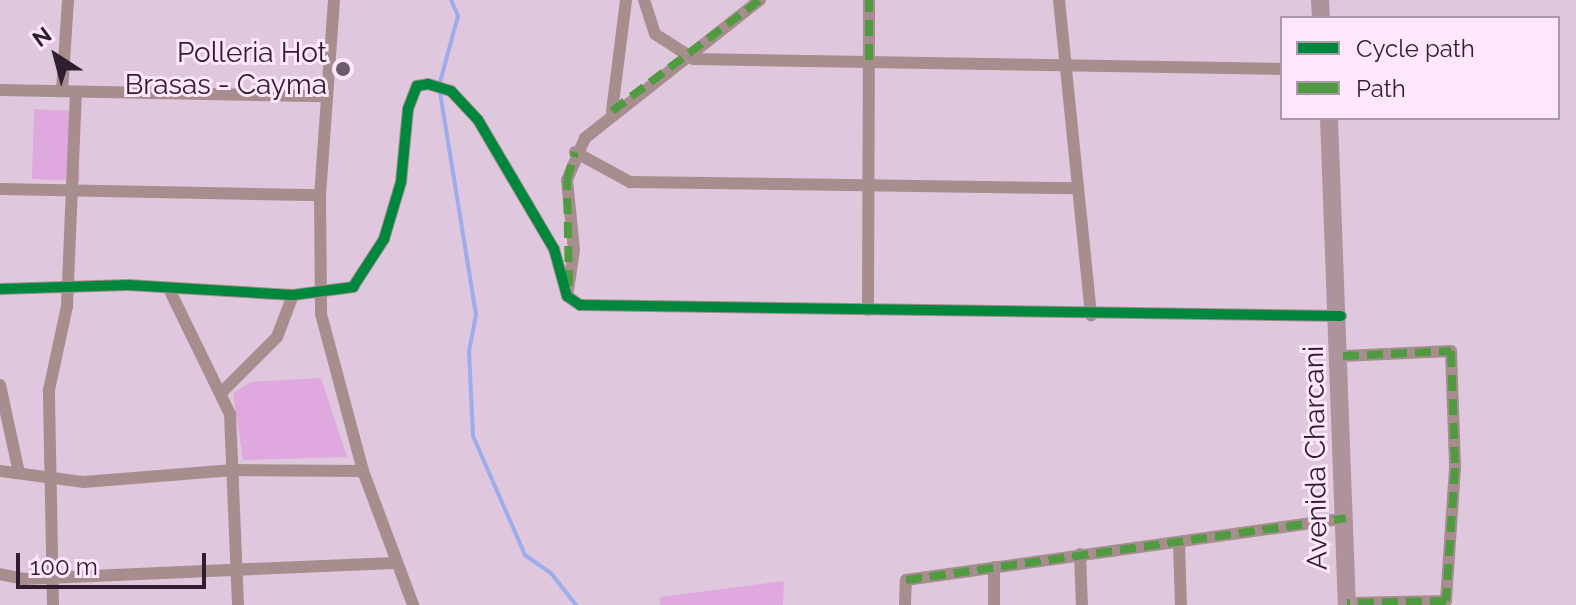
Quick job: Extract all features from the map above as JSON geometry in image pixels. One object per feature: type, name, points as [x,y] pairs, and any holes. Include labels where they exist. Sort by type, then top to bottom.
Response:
[{"type":"main road","name":"Avenida Charcani","points":[[1329,120],[1343,356],[1347,604]]},
{"type":"street","points":[[62,91],[68,0]]},
{"type":"street","points":[[323,0],[334,0],[320,195],[319,293],[363,471],[393,563],[414,605]]},
{"type":"street","points":[[612,111],[626,0]]},
{"type":"street","points":[[644,0],[655,34],[683,56],[1280,69]]},
{"type":"street","points":[[567,296],[574,250],[567,180],[575,152],[612,111],[760,0]]},
{"type":"street","points":[[868,310],[869,0]]},
{"type":"street","points":[[1059,0],[1091,315]]},
{"type":"street","points":[[0,289],[67,291],[128,285],[171,293],[293,295],[353,287],[371,265],[396,205],[408,109],[417,86],[428,84],[451,91],[478,120],[554,249],[567,296],[580,305],[1091,315],[1341,316]]},
{"type":"street","points":[[0,90],[327,96]]},
{"type":"street","points":[[53,605],[49,390],[67,291],[76,92]]},
{"type":"street","points":[[575,152],[630,182],[1076,188]]},
{"type":"street","points":[[0,189],[320,195]]},
{"type":"street","points":[[171,293],[223,391],[234,470],[238,605]]},
{"type":"street","points":[[223,391],[277,337],[293,295]]},
{"type":"street","points":[[1343,356],[1451,351],[1455,468],[1446,601],[1347,604]]},
{"type":"street","points":[[0,385],[19,473]]},
{"type":"street","points":[[0,471],[84,482],[234,470],[363,471]]},
{"type":"street","points":[[905,605],[906,580],[1346,518]]},
{"type":"street","points":[[1179,543],[1181,605]]},
{"type":"street","points":[[1080,554],[1082,605]]},
{"type":"street","points":[[0,574],[52,577],[237,567],[393,563]]},
{"type":"street","points":[[994,567],[994,605]]},
{"type":"shaded area","points":[[34,109],[75,111],[80,181],[32,179]]},
{"type":"shaded area","points":[[321,378],[347,457],[243,460],[233,393],[251,382]]},
{"type":"shaded area","points":[[784,581],[783,605],[660,605],[660,597]]},
{"type":"waterway","points":[[451,0],[458,16],[439,86],[476,315],[469,351],[473,436],[525,555],[551,573],[576,605]]},
{"type":"marked path","points":[[612,111],[760,0]]},
{"type":"marked path","points":[[869,0],[869,60]]},
{"type":"marked path","points":[[569,286],[567,180],[575,152]]},
{"type":"marked path","points":[[1343,356],[1451,351],[1455,468],[1446,601],[1347,603]]},
{"type":"marked path","points":[[906,580],[1346,518]]},
{"type":"cycle path","points":[[0,289],[128,285],[293,295],[353,287],[384,239],[401,182],[408,109],[417,86],[428,84],[451,91],[478,120],[554,249],[567,296],[580,305],[1341,316]]},
{"type":"place","name":"Polleria Hot Brasas - Cayma","points":[[343,69]]}]
